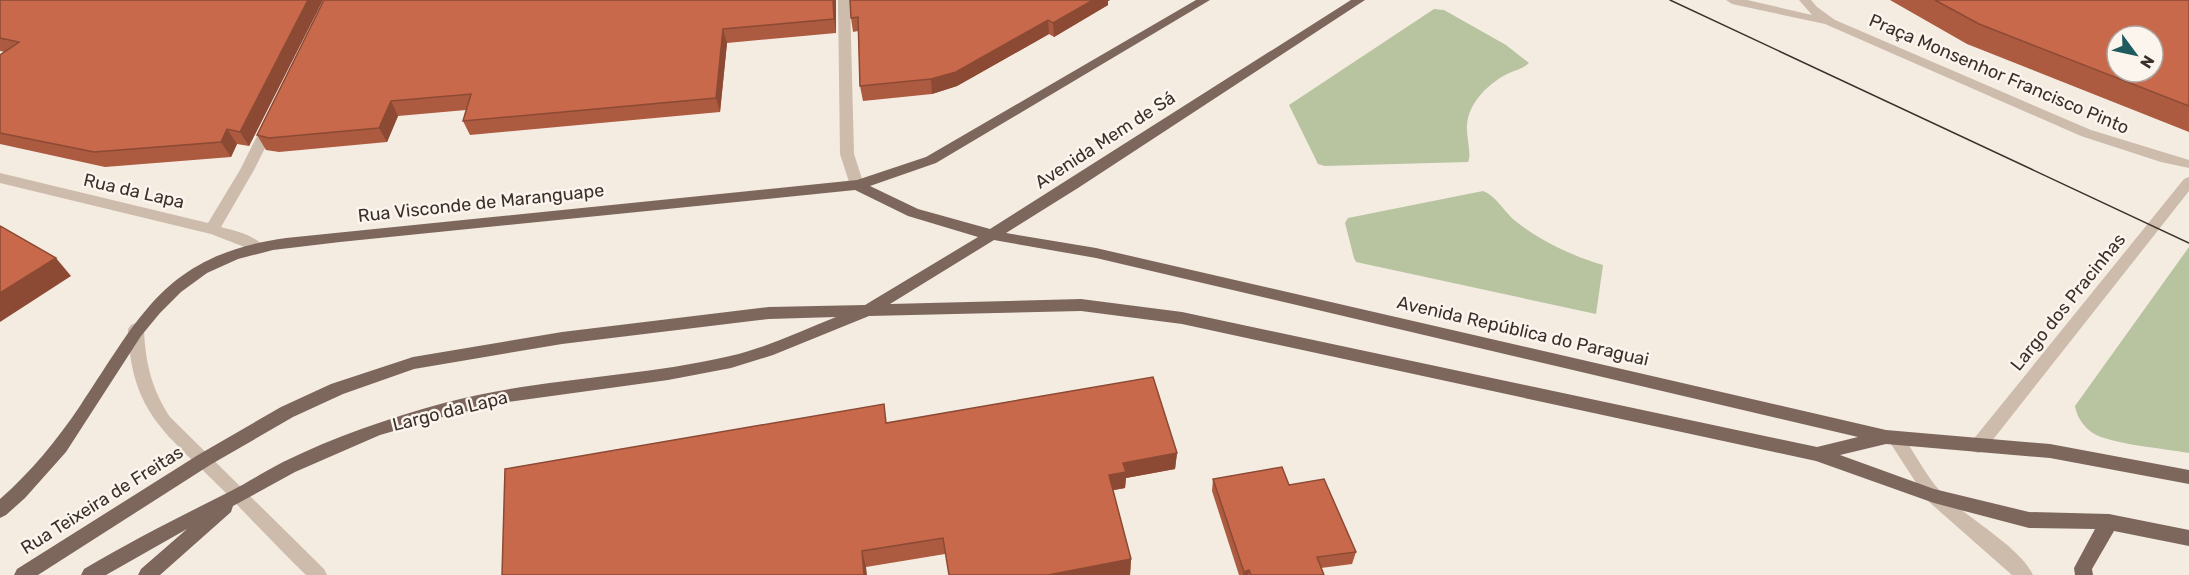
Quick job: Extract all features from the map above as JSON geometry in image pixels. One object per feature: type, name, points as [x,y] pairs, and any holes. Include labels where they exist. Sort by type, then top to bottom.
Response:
[{"type":"main road","points":[[857,185],[931,160],[1204,0]]},
{"type":"main road","name":"Avenida Mem de Sá","points":[[869,310],[1072,185],[1359,0]]},
{"type":"main road","name":"Avenida República do Paraguai","points":[[857,185],[885,202],[988,236],[1096,253],[1891,438],[2050,451],[2189,477]]},
{"type":"main road","name":"Rua Visconde de Maranguape","points":[[136,328],[158,303],[184,282],[220,261],[257,247],[857,185]]},
{"type":"main road","points":[[204,460],[287,412],[337,389],[413,363],[441,357],[562,338],[768,313],[1081,305],[1182,318],[1817,454],[1934,496],[2029,520],[2109,522],[2189,538]]},
{"type":"main road","name":"Largo da Lapa","points":[[238,495],[334,447],[407,420],[508,396],[668,374],[720,364],[767,351],[869,310]]},
{"type":"main road","points":[[0,510],[23,490],[69,436],[136,328]]},
{"type":"main road","points":[[1817,454],[1891,438]]},
{"type":"main road","name":"Rua Teixeira de Freitas","points":[[22,575],[204,460]]},
{"type":"main road","points":[[90,575],[156,536],[238,495]]},
{"type":"main road","points":[[147,575],[238,495]]},
{"type":"main road","points":[[2084,575],[2083,568],[2109,522]]},
{"type":"street","points":[[844,0],[847,154],[857,185]]},
{"type":"street","points":[[1732,0],[1832,23]]},
{"type":"street","name":"Praça Monsenhor Francisco Pinto","points":[[1805,0],[1813,10],[1832,23],[2086,133],[2166,159],[2189,164]]},
{"type":"street","points":[[212,229],[247,170],[278,106]]},
{"type":"street","name":"Rua da Lapa","points":[[0,178],[212,229],[235,236],[257,247]]},
{"type":"street","name":"Largo dos Pracinhas","points":[[1978,446],[2189,182]]},
{"type":"street","points":[[136,328],[137,361],[144,383],[161,418],[318,575]]},
{"type":"street","points":[[1891,438],[1934,496],[2001,552],[2024,575]]},
{"type":"green space","points":[[1434,9],[1444,10],[1506,45],[1529,63],[1493,83],[1471,109],[1467,125],[1468,162],[1325,166],[1318,164],[1289,105]]},
{"type":"green space","points":[[1483,191],[1514,220],[1545,241],[1603,265],[1596,314],[1356,262],[1345,223],[1348,218]]},
{"type":"green space","points":[[2189,247],[2189,453],[2122,443],[2096,435],[2078,416],[2075,406]]},
{"type":"building","points":[[0,0],[308,0],[240,132],[227,129],[221,142],[94,152],[0,133],[0,55],[19,42],[0,38]]},
{"type":"building","points":[[324,0],[833,0],[834,19],[723,29],[716,98],[463,121],[471,94],[391,101],[379,128],[269,138],[257,135]]},
{"type":"building","points":[[850,0],[1093,0],[1053,23],[1048,20],[956,72],[931,79],[860,86],[858,17],[851,18]]},
{"type":"building","points":[[1935,0],[2189,0],[2189,106],[2133,84],[2165,84],[2165,24],[2105,24],[2105,73],[1979,24]]},
{"type":"building","points":[[0,226],[56,258],[0,293]]},
{"type":"building","points":[[1153,377],[1177,453],[1123,463],[1126,472],[1109,475],[1131,559],[1048,575],[949,575],[943,538],[862,551],[864,575],[502,575],[505,469],[884,404],[886,423]]},
{"type":"building","points":[[1282,467],[1289,485],[1324,479],[1356,552],[1317,557],[1324,575],[1251,575],[1249,570],[1244,572],[1213,479]]},
{"type":"tram line","points":[[1670,0],[2189,243]]}]
